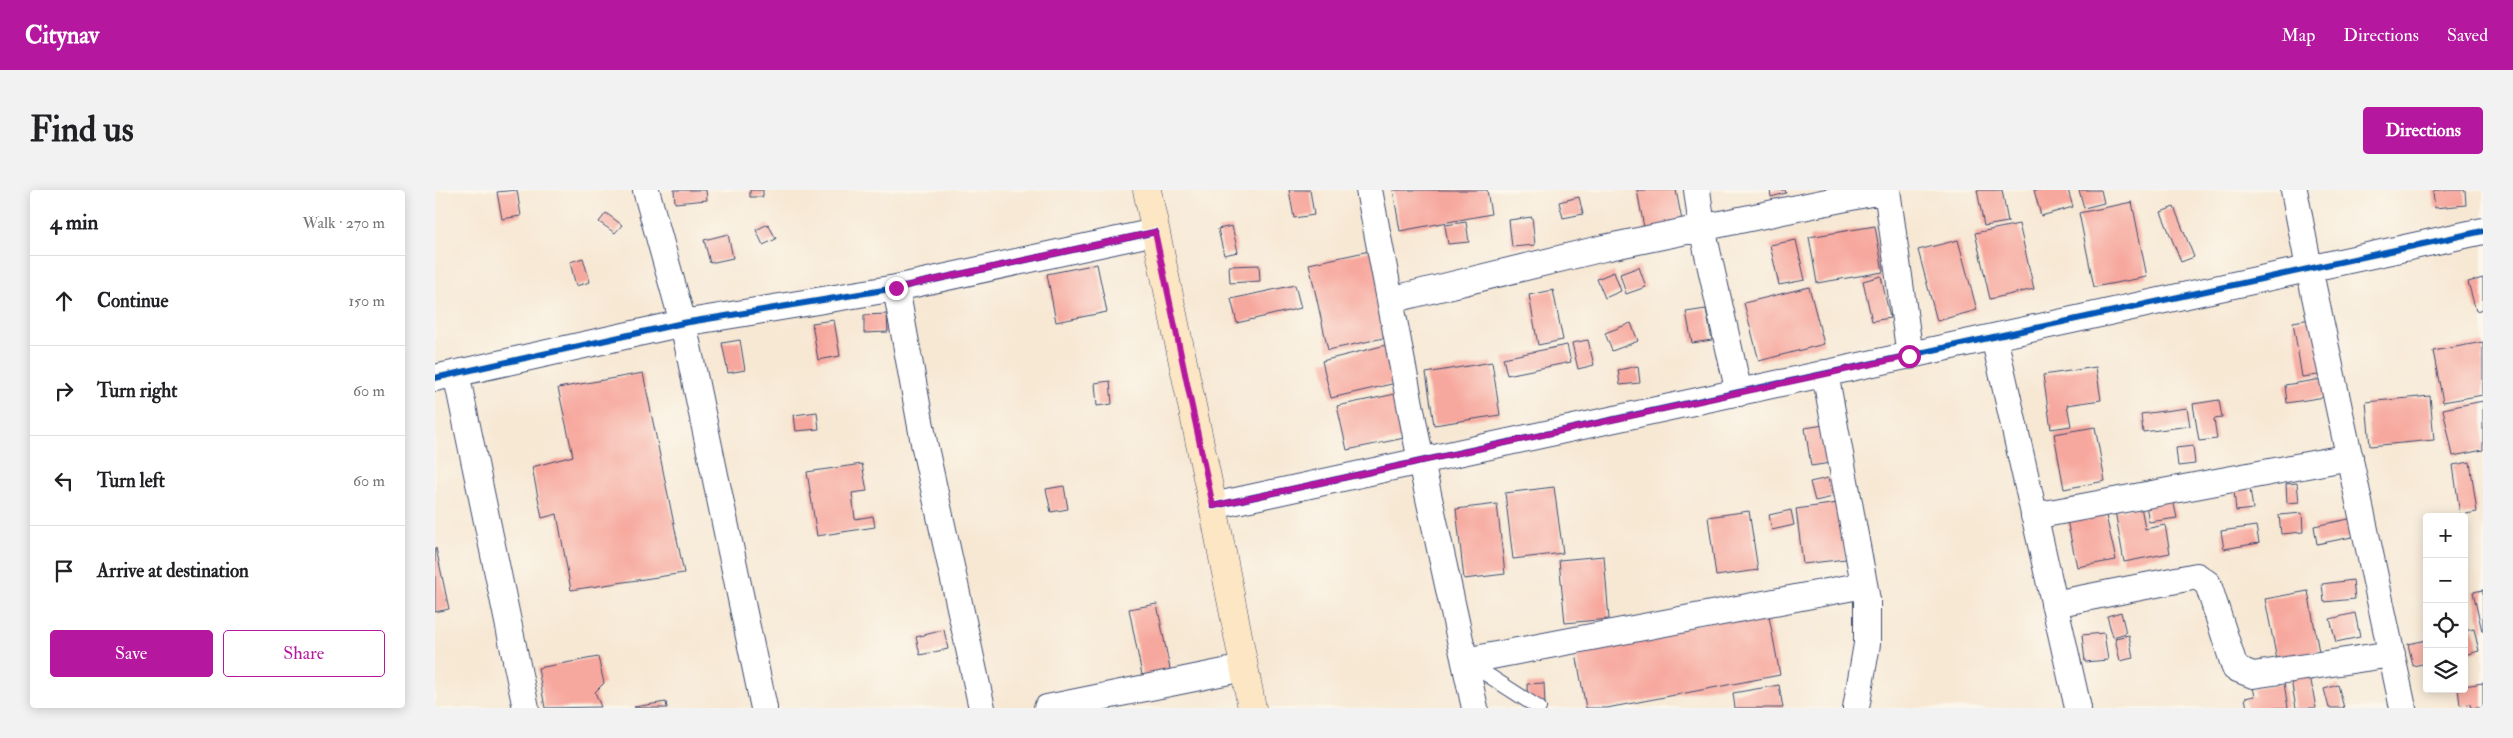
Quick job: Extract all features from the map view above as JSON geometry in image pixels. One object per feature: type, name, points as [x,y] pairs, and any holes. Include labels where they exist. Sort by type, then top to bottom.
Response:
[{"type":"street","points":[[646,190],[683,323],[764,708]]},
{"type":"street","points":[[1147,190],[1213,506],[1252,708]]},
{"type":"street","points":[[1369,190],[1421,462],[1475,708]]},
{"type":"street","points":[[1697,190],[1702,228],[1739,393]]},
{"type":"street","points":[[1390,300],[1604,248],[1886,190],[1909,356]]},
{"type":"street","points":[[2294,190],[2403,708]]},
{"type":"street","points":[[1213,506],[2483,230]]},
{"type":"street","points":[[526,708],[446,375],[683,323],[896,288],[1155,232]]},
{"type":"street","points":[[896,288],[925,443],[982,708]]},
{"type":"street","points":[[1994,337],[2078,708]]},
{"type":"street","points":[[1825,373],[1867,600],[1867,644],[1856,708]]},
{"type":"street","points":[[2034,516],[2350,457]]},
{"type":"street","points":[[2054,604],[2197,576],[2208,584],[2235,668],[2253,675],[2392,654]]},
{"type":"street","points":[[1465,661],[1864,585]]},
{"type":"street","points":[[1047,708],[1244,668]]},
{"type":"lane","points":[[1465,661],[1539,708]]},
{"type":"building","points":[[517,190],[521,216],[502,219],[497,192]]},
{"type":"building","points":[[674,190],[706,190],[707,200],[675,203]]},
{"type":"building","points":[[750,190],[763,190],[763,197],[750,197]]},
{"type":"building","points":[[1289,190],[1310,190],[1314,215],[1294,218]]},
{"type":"building","points":[[1393,190],[1487,190],[1491,214],[1400,231]]},
{"type":"building","points":[[1637,190],[1676,190],[1683,226],[1645,233]]},
{"type":"building","points":[[1770,190],[1785,190],[1786,193],[1771,197]]},
{"type":"building","points":[[1977,190],[2002,190],[2008,222],[1984,226]]},
{"type":"building","points":[[2034,190],[2068,190],[2073,207],[2041,216]]},
{"type":"building","points":[[2079,190],[2101,190],[2104,203],[2084,208]]},
{"type":"building","points":[[2435,190],[2465,190],[2466,205],[2435,208],[2433,192]]},
{"type":"building","points":[[1579,197],[1583,214],[1563,218],[1559,202]]},
{"type":"building","points":[[2132,202],[2147,277],[2094,287],[2079,213]]},
{"type":"building","points":[[2174,207],[2194,257],[2181,262],[2161,212]]},
{"type":"building","points":[[606,213],[622,225],[615,233],[599,222]]},
{"type":"building","points":[[1532,217],[1535,245],[1512,247],[1509,220]]},
{"type":"building","points":[[1466,222],[1469,242],[1448,244],[1445,225]]},
{"type":"building","points":[[768,224],[776,239],[763,245],[756,230]]},
{"type":"building","points":[[2019,224],[2034,289],[1990,299],[1975,233]]},
{"type":"building","points":[[1232,226],[1238,252],[1224,255],[1218,229]]},
{"type":"building","points":[[1875,226],[1883,272],[1817,283],[1809,237]]},
{"type":"building","points":[[728,234],[733,258],[710,263],[704,240]]},
{"type":"building","points":[[1796,240],[1805,280],[1779,285],[1770,245]]},
{"type":"building","points":[[1958,240],[1977,310],[1937,321],[1918,250]]},
{"type":"building","points":[[1374,250],[1393,336],[1328,350],[1309,264]]},
{"type":"building","points":[[583,258],[590,282],[576,286],[570,262]]},
{"type":"building","points":[[1097,264],[1107,312],[1056,322],[1047,274]]},
{"type":"building","points":[[1259,265],[1260,281],[1230,283],[1229,266]]},
{"type":"building","points":[[1639,267],[1646,287],[1626,294],[1620,274]]},
{"type":"building","points":[[1614,272],[1621,291],[1605,298],[1597,279]]},
{"type":"building","points":[[1881,276],[1890,318],[1872,321],[1863,281]]},
{"type":"building","points":[[2483,278],[2483,309],[2476,311],[2468,282]]},
{"type":"building","points":[[1295,285],[1301,308],[1237,323],[1231,299]]},
{"type":"building","points":[[1809,287],[1824,344],[1759,361],[1744,303]]},
{"type":"building","points":[[1553,290],[1563,340],[1538,345],[1529,295]]},
{"type":"building","points":[[1706,309],[1712,340],[1692,343],[1686,312]]},
{"type":"building","points":[[887,314],[888,332],[864,333],[864,315]]},
{"type":"building","points":[[2317,318],[2326,374],[2302,377],[2293,322]]},
{"type":"building","points":[[834,320],[840,356],[818,360],[812,323]]},
{"type":"building","points":[[1631,323],[1638,341],[1612,351],[1605,333]]},
{"type":"building","points":[[740,340],[745,370],[728,373],[722,343]]},
{"type":"building","points":[[1588,340],[1594,365],[1578,369],[1572,343]]},
{"type":"building","points":[[2483,342],[2483,395],[2443,402],[2433,351]]},
{"type":"building","points":[[1386,345],[1396,383],[1331,398],[1322,361]]},
{"type":"building","points":[[1567,345],[1571,362],[1507,375],[1503,358]]},
{"type":"building","points":[[1492,362],[1500,415],[1434,425],[1426,373]]},
{"type":"building","points":[[1638,366],[1640,383],[1620,385],[1618,370]]},
{"type":"building","points":[[2096,367],[2101,400],[2067,405],[2071,426],[2051,429],[2043,375]]},
{"type":"building","points":[[643,373],[684,573],[571,590],[557,514],[542,518],[532,467],[573,456],[558,388]]},
{"type":"building","points":[[2328,378],[2331,396],[2287,403],[2285,385]]},
{"type":"building","points":[[1110,381],[1112,404],[1097,406],[1095,383]]},
{"type":"building","points":[[1405,392],[1414,436],[1347,450],[1337,406]]},
{"type":"building","points":[[2430,396],[2434,440],[2370,446],[2366,402]]},
{"type":"building","points":[[2219,400],[2222,418],[2214,419],[2217,439],[2199,441],[2193,404]]},
{"type":"building","points":[[2483,401],[2483,450],[2453,456],[2443,409]]},
{"type":"building","points":[[2187,408],[2190,426],[2143,432],[2141,414]]},
{"type":"building","points":[[817,412],[819,429],[796,431],[794,415]]},
{"type":"building","points":[[1824,425],[1831,463],[1811,466],[1805,428]]},
{"type":"building","points":[[2095,427],[2105,481],[2064,489],[2054,434]]},
{"type":"building","points":[[2193,446],[2195,464],[2178,466],[2176,448]]},
{"type":"building","points":[[2470,462],[2477,512],[2460,513],[2453,465]]},
{"type":"building","points":[[862,464],[867,491],[852,493],[855,519],[873,516],[875,527],[817,536],[807,472]]},
{"type":"building","points":[[1828,478],[1833,497],[1815,501],[1810,482]]},
{"type":"building","points":[[2297,483],[2299,502],[2287,503],[2286,484]]},
{"type":"building","points":[[1064,486],[1068,509],[1051,512],[1046,489]]},
{"type":"building","points":[[1554,487],[1563,553],[1513,559],[1505,493]]},
{"type":"building","points":[[2250,489],[2253,509],[2236,511],[2234,491]]},
{"type":"building","points":[[2172,495],[2177,518],[2149,522],[2145,500]]},
{"type":"building","points":[[1838,503],[1846,559],[1803,564],[1796,509]]},
{"type":"building","points":[[1497,504],[1505,574],[1464,579],[1456,509]]},
{"type":"building","points":[[2141,506],[2145,529],[2165,525],[2170,553],[2124,562],[2115,511]]},
{"type":"building","points":[[2104,507],[2116,560],[2077,567],[2066,516]]},
{"type":"building","points":[[1791,510],[1794,525],[1772,530],[1769,515]]},
{"type":"building","points":[[1749,511],[1758,570],[1716,576],[1708,517]]},
{"type":"building","points":[[2302,513],[2303,532],[2281,534],[2279,515]]},
{"type":"building","points":[[2354,518],[2357,536],[2317,544],[2314,526]]},
{"type":"building","points":[[2256,526],[2259,543],[2224,549],[2221,531]]},
{"type":"building","points":[[435,549],[449,609],[435,612]]},
{"type":"building","points":[[1604,556],[1609,619],[1565,623],[1559,560]]},
{"type":"building","points":[[2353,580],[2355,599],[2324,602],[2322,584]]},
{"type":"building","points":[[2483,590],[2483,631],[2482,631],[2473,592]]},
{"type":"building","points":[[2308,591],[2319,652],[2277,660],[2265,599]]},
{"type":"building","points":[[1157,604],[1171,674],[1143,680],[1129,609]]},
{"type":"building","points":[[1768,611],[1780,675],[1607,708],[1586,708],[1575,648]]},
{"type":"building","points":[[2121,612],[2126,633],[2113,637],[2107,616]]},
{"type":"building","points":[[2355,613],[2360,637],[2336,642],[2330,619]]},
{"type":"building","points":[[2474,629],[2479,651],[2468,654],[2468,648],[2468,630]]},
{"type":"building","points":[[944,630],[948,649],[920,655],[916,637]]},
{"type":"building","points":[[2104,633],[2108,660],[2085,662],[2082,635]]},
{"type":"building","points":[[2129,635],[2133,658],[2120,661],[2115,638]]},
{"type":"building","points":[[2423,641],[2423,664],[2413,666],[2408,644]]},
{"type":"building","points":[[598,657],[604,683],[595,692],[601,707],[545,708],[538,668]]},
{"type":"building","points":[[2309,670],[2316,708],[2296,708],[2290,674]]},
{"type":"building","points":[[1544,683],[1545,705],[1528,705],[1527,684]]},
{"type":"building","points":[[2284,683],[2288,708],[2247,708],[2245,698],[2255,696],[2253,688]]},
{"type":"building","points":[[2483,683],[2483,708],[2471,708],[2470,704],[2460,705],[2458,693],[2468,693],[2468,685]]},
{"type":"building","points":[[1779,685],[1783,708],[1735,708],[1733,693]]},
{"type":"building","points":[[2338,685],[2344,708],[2329,708],[2324,689]]},
{"type":"building","points":[[666,702],[667,708],[634,707]]},
{"type":"cycle path","points":[[1213,506],[2483,231]]},
{"type":"cycle path","points":[[435,378],[683,323],[896,288],[1155,232]]},
{"type":"route","points":[[896,288],[1155,232],[1213,506],[1909,356]]}]
